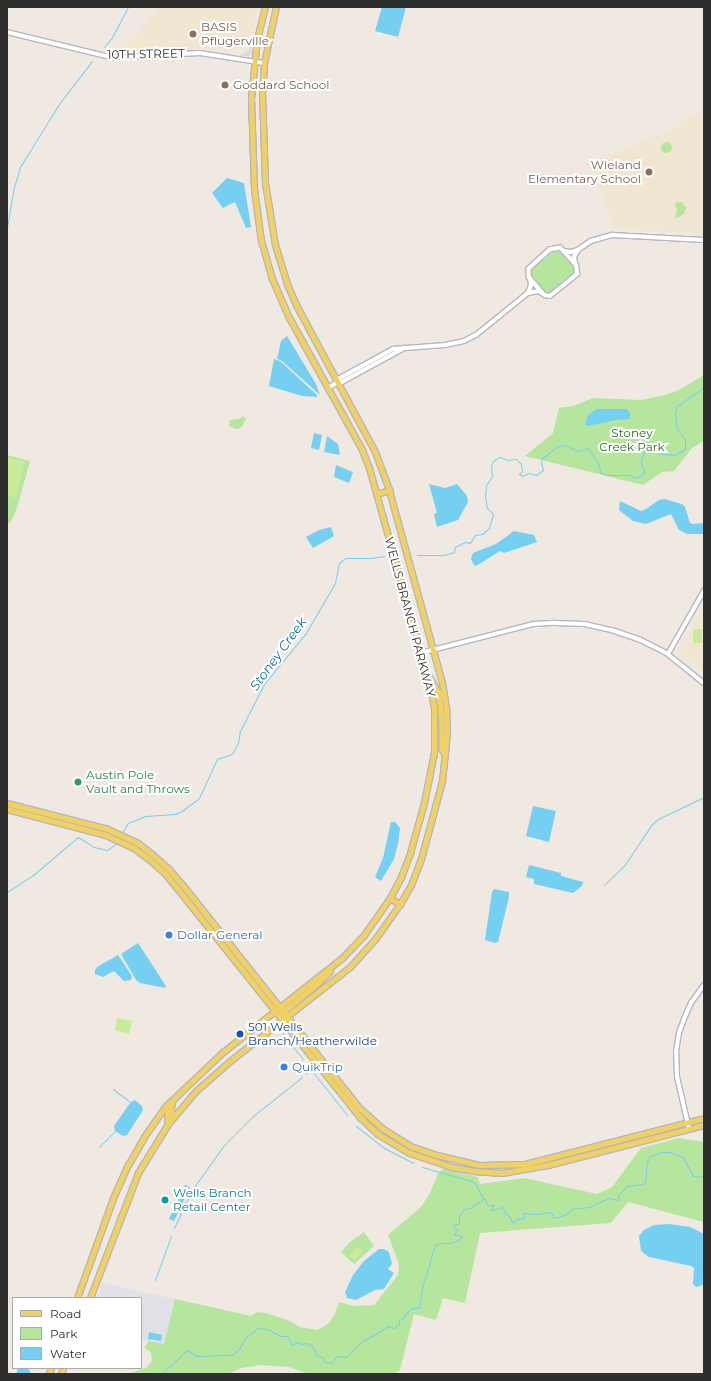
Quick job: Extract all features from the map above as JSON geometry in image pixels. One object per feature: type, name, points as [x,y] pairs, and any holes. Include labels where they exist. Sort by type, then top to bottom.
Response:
[{"type":"main road","name":"WELLS BRANCH PARKWAY","points":[[77,1297],[114,1196],[128,1165],[144,1137],[165,1107],[223,1052],[342,958],[364,935],[390,898],[402,877],[410,853],[424,803],[434,753],[434,708],[426,671],[377,494],[362,450],[279,296],[261,241],[254,182],[251,99],[254,61],[265,7]]},
{"type":"main road","name":"WELLS BRANCH PARKWAY","points":[[90,1297],[138,1173],[174,1116],[196,1091],[282,1020],[350,967],[376,938],[400,904],[411,885],[422,859],[442,781],[447,733],[446,708],[433,650],[389,490],[375,452],[297,307],[288,287],[275,245],[265,183],[262,93],[264,63],[276,7]]},
{"type":"main road","points":[[377,494],[389,490]]},
{"type":"main road","points":[[426,671],[439,692],[442,722],[442,749],[445,754]]},
{"type":"main road","points":[[7,803],[108,829],[138,843],[169,869],[360,1108],[382,1128],[396,1138],[433,1154],[480,1166],[517,1165],[546,1159],[704,1118]]},
{"type":"main road","points":[[14,810],[15,805]]},
{"type":"main road","points":[[7,809],[106,835],[134,848],[165,873],[360,1117],[378,1134],[410,1153],[452,1167],[487,1173],[526,1170],[704,1125]]},
{"type":"main road","points":[[390,898],[400,904]]},
{"type":"main road","points":[[217,939],[222,935]]},
{"type":"main road","points":[[282,1020],[283,1011],[318,982],[342,958]]},
{"type":"main road","points":[[173,1099],[171,1111],[174,1116]]},
{"type":"main road","points":[[165,1107],[168,1112],[168,1124]]},
{"type":"main road","points":[[546,1159],[548,1165]]},
{"type":"street","name":"10TH STREET","points":[[7,32],[106,56],[123,57],[200,53],[264,63]]},
{"type":"street","points":[[564,251],[571,252],[578,250],[591,240],[612,235],[704,240]]},
{"type":"street","points":[[328,388],[338,382],[340,378],[387,351],[399,347],[404,348],[445,345],[464,341],[483,330],[528,293],[536,290],[550,296],[577,274],[578,268],[564,251],[557,247],[550,250],[529,269],[531,285],[528,293]]},
{"type":"street","points":[[575,264],[574,257],[578,250]]},
{"type":"street","points":[[530,278],[542,292]]},
{"type":"street","points":[[668,654],[704,591]]},
{"type":"street","points":[[421,653],[509,629],[555,623],[585,624],[612,630],[641,640],[668,654],[704,683]]},
{"type":"street","points":[[689,1129],[677,1077],[676,1052],[679,1033],[684,1019],[691,1003],[704,985]]},
{"type":"shaded area","name":"BASIS Pflugerville","points":[[159,7],[260,7],[248,44],[239,50],[192,49],[122,51]]},
{"type":"shaded area","points":[[252,46],[253,54],[250,56],[239,56],[246,52]]},
{"type":"shaded area","name":"Wieland Elementary School","points":[[699,111],[704,119],[704,234],[613,229],[608,211],[592,169],[591,162],[669,131]]},
{"type":"shaded area","points":[[704,605],[704,672],[677,651]]},
{"type":"shaded area","points":[[102,1283],[175,1299],[164,1344],[142,1340],[142,1297],[97,1297]]},
{"type":"green space","points":[[664,142],[668,142],[670,143],[670,151],[664,152],[661,149],[661,145]]},
{"type":"green space","points":[[676,202],[683,203],[683,206],[687,206],[684,214],[675,219],[677,208],[675,207]]},
{"type":"green space","points":[[554,251],[562,253],[573,267],[574,272],[549,293],[544,291],[531,273],[531,270]]},
{"type":"green space","name":"Stoney Creek Park","points":[[704,375],[704,441],[692,448],[674,471],[662,472],[643,485],[525,456],[553,433],[559,408],[573,406],[593,398],[641,400],[661,396],[677,391]]},
{"type":"green space","points":[[243,416],[246,419],[241,428],[236,429],[229,426],[230,420],[239,419]]},
{"type":"green space","points":[[7,455],[30,461],[16,511],[11,521],[7,525]]},
{"type":"green space","points":[[7,457],[25,462],[16,498],[7,495]]},
{"type":"green space","points":[[693,629],[702,629],[702,643],[693,643]]},
{"type":"green space","points":[[117,1018],[132,1021],[129,1034],[115,1030]]},
{"type":"green space","points":[[679,1138],[704,1142],[704,1222],[628,1202],[611,1223],[480,1233],[465,1303],[443,1298],[436,1320],[414,1314],[400,1370],[393,1374],[308,1374],[289,1367],[260,1365],[241,1368],[228,1374],[128,1374],[146,1368],[152,1361],[151,1352],[144,1348],[149,1341],[164,1344],[175,1299],[251,1316],[257,1312],[266,1313],[290,1321],[300,1327],[317,1330],[328,1324],[334,1316],[339,1302],[353,1306],[374,1305],[398,1275],[399,1264],[388,1235],[421,1207],[429,1195],[438,1174],[443,1169],[478,1177],[480,1184],[524,1178],[597,1194],[612,1187],[641,1148]]},
{"type":"green space","points":[[363,1231],[374,1246],[354,1264],[341,1252],[350,1242],[363,1233]]},
{"type":"green space","points":[[357,1246],[363,1251],[354,1261],[349,1256]]},
{"type":"water","points":[[382,7],[406,7],[398,37],[375,31]]},
{"type":"water","points":[[227,178],[244,183],[251,227],[246,228],[235,202],[223,208],[212,193]]},
{"type":"water","points":[[287,336],[316,384],[320,395],[281,360],[277,359],[281,341]]},
{"type":"water","points":[[274,359],[280,361],[317,395],[317,397],[302,396],[269,386]]},
{"type":"water","points":[[597,409],[626,409],[630,412],[630,417],[629,419],[587,426],[585,424],[588,415]]},
{"type":"water","points":[[314,433],[322,435],[319,450],[311,448]]},
{"type":"water","points":[[327,436],[338,444],[340,455],[324,452]]},
{"type":"water","points":[[336,465],[353,472],[349,483],[334,477]]},
{"type":"water","points":[[429,484],[445,488],[457,484],[467,496],[468,502],[458,520],[437,527],[434,514],[437,513]]},
{"type":"water","points":[[664,499],[682,504],[685,507],[690,523],[704,523],[704,534],[687,534],[679,530],[671,514],[646,524],[633,521],[619,510],[620,501],[641,511],[659,500]]},
{"type":"water","points":[[331,527],[334,536],[313,548],[306,537],[319,530]]},
{"type":"water","points":[[514,531],[534,535],[537,542],[504,553],[500,551],[476,566],[474,565],[471,559],[473,553],[496,544]]},
{"type":"water","points":[[533,806],[556,811],[549,842],[526,836]]},
{"type":"water","points":[[391,822],[395,822],[400,828],[398,844],[394,859],[381,881],[375,877],[383,858]]},
{"type":"water","points":[[529,865],[561,873],[561,876],[583,882],[582,886],[573,893],[534,884],[534,879],[526,877]]},
{"type":"water","points":[[494,889],[509,892],[498,942],[495,943],[485,940],[492,892]]},
{"type":"water","points":[[138,943],[166,986],[165,988],[140,983],[136,980],[121,954]]},
{"type":"water","points":[[118,955],[132,976],[131,980],[124,981],[114,971],[103,977],[95,974],[97,967]]},
{"type":"water","points":[[135,1100],[142,1106],[143,1110],[127,1135],[123,1136],[115,1131],[114,1126],[130,1103]]},
{"type":"water","points":[[185,1185],[190,1187],[174,1221],[169,1219]]},
{"type":"water","points":[[669,1224],[690,1227],[704,1234],[704,1284],[696,1287],[693,1284],[694,1268],[691,1266],[649,1257],[641,1251],[639,1236],[644,1230],[654,1225]]},
{"type":"water","points":[[379,1249],[384,1249],[389,1252],[392,1264],[388,1269],[394,1273],[384,1289],[375,1290],[356,1300],[347,1298],[345,1292],[353,1275],[364,1261]]},
{"type":"water","points":[[149,1332],[162,1335],[161,1341],[148,1339]]},
{"type":"water","points":[[18,1369],[28,1369],[31,1374],[16,1374]]},
{"type":"waterway","points":[[104,47],[111,39],[128,7]]},
{"type":"waterway","points":[[7,227],[14,187],[20,167],[59,104],[92,61]]},
{"type":"waterway","name":"Stoney Creek","points":[[417,555],[443,555],[454,552],[455,547],[465,542],[470,543],[475,535],[482,534],[489,528],[493,514],[487,508],[485,497],[486,485],[492,476],[491,465],[494,460],[500,457],[507,460],[516,459],[521,464],[522,471],[519,474],[522,476],[529,473],[536,475],[543,470],[541,462],[542,458],[558,446],[564,445],[578,451],[588,448],[598,463],[601,473],[606,475],[631,475],[634,478],[639,477],[644,472],[641,461],[645,448],[650,447],[658,453],[674,455],[685,449],[685,439],[677,429],[675,412],[677,406],[704,387]]},
{"type":"waterway","name":"Stoney Creek","points":[[123,831],[128,823],[145,816],[175,814],[182,811],[199,798],[217,759],[232,754],[238,743],[240,731],[264,684],[306,633],[335,583],[339,563],[346,558],[371,558],[384,556]]},
{"type":"waterway","points":[[604,885],[624,866],[652,824],[658,819],[704,797]]},
{"type":"waterway","points":[[7,892],[32,876],[78,837],[94,847],[107,850],[116,844]]},
{"type":"waterway","points":[[280,1030],[291,1044]]},
{"type":"waterway","points":[[293,1047],[303,1059]]},
{"type":"waterway","points":[[308,1066],[347,1115]]},
{"type":"waterway","points":[[306,1073],[310,1070]]},
{"type":"waterway","points":[[174,1228],[192,1190],[224,1145],[253,1116],[302,1077]]},
{"type":"waterway","points":[[113,1089],[130,1102]]},
{"type":"waterway","points":[[356,1126],[384,1148],[413,1163]]},
{"type":"waterway","points":[[99,1147],[115,1131]]},
{"type":"waterway","points":[[161,1374],[188,1350],[196,1356],[232,1355],[239,1349],[245,1338],[258,1328],[267,1329],[280,1336],[287,1336],[292,1345],[297,1342],[301,1344],[307,1343],[312,1346],[317,1356],[322,1357],[325,1362],[331,1363],[337,1356],[346,1357],[361,1342],[389,1326],[394,1328],[399,1324],[399,1320],[412,1308],[419,1308],[422,1288],[435,1245],[457,1241],[462,1237],[459,1235],[454,1235],[457,1230],[453,1225],[459,1223],[459,1216],[464,1209],[470,1208],[483,1199],[485,1199],[487,1205],[494,1205],[491,1209],[492,1210],[503,1207],[504,1213],[508,1215],[513,1223],[517,1219],[524,1218],[524,1213],[538,1214],[549,1212],[552,1214],[553,1218],[565,1215],[572,1209],[589,1207],[608,1198],[619,1200],[618,1195],[627,1186],[643,1184],[645,1181],[647,1162],[650,1156],[662,1152],[669,1152],[683,1157],[693,1176],[704,1177]]},
{"type":"waterway","points":[[422,1167],[475,1183],[483,1199]]},
{"type":"waterway","points":[[155,1280],[171,1236]]},
{"type":"place","name":"BASIS Pflugerville","points":[[193,34]]},
{"type":"place","name":"Goddard School","points":[[225,85]]},
{"type":"place","name":"Wieland Elementary School","points":[[649,172]]},
{"type":"place","name":"Austin Pole Vault and Throws","points":[[78,782]]},
{"type":"place","name":"Dollar General","points":[[169,935]]},
{"type":"place","name":"501 Wells Branch/Heatherwilde","points":[[240,1034]]},
{"type":"place","name":"QuikTrip","points":[[284,1067]]},
{"type":"place","name":"Wells Branch Retail Center","points":[[165,1200]]}]
